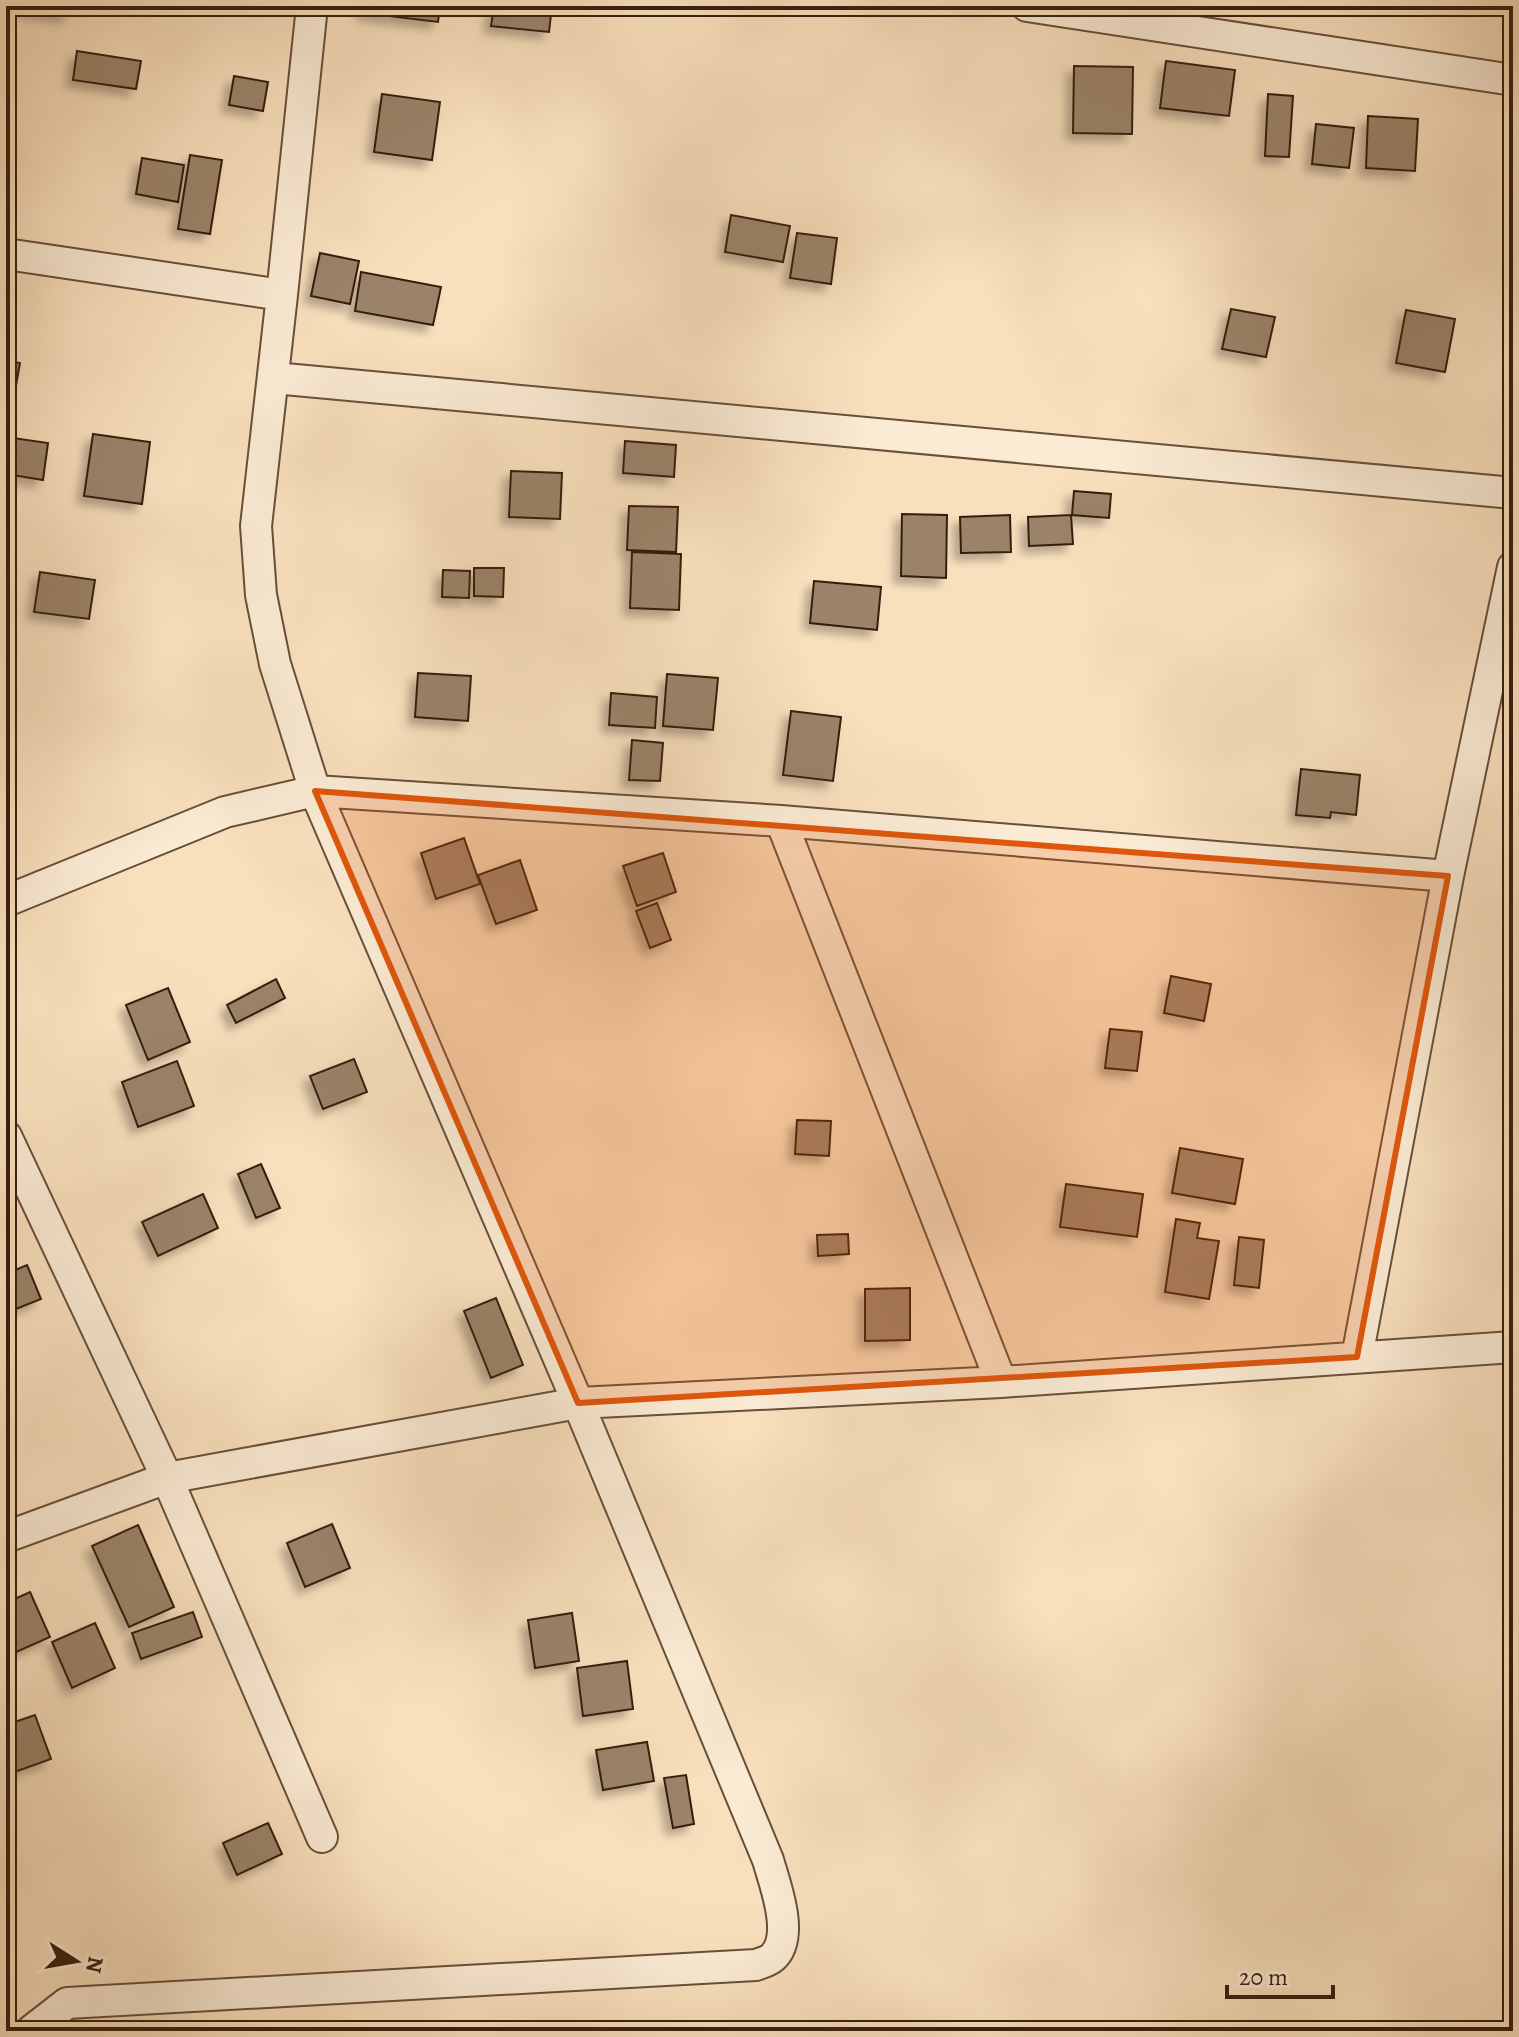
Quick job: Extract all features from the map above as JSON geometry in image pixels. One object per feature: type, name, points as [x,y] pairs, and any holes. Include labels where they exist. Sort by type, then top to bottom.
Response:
[{"type":"street","points":[[31,2031],[67,2003],[756,1965],[772,1958],[780,1947],[784,1922],[768,1860],[578,1403],[315,791],[275,664],[261,595],[256,526],[312,6]]},
{"type":"street","points":[[1027,6],[1513,80]]},
{"type":"street","points":[[6,254],[282,295]]},
{"type":"street","points":[[274,378],[1513,493]]},
{"type":"street","points":[[1357,1357],[1448,876],[1513,567]]},
{"type":"street","points":[[6,901],[225,812],[315,791],[781,821],[1448,876]]},
{"type":"street","points":[[781,821],[1001,1382]]},
{"type":"street","points":[[6,1136],[167,1478],[322,1837]]},
{"type":"street","points":[[6,1537],[167,1478],[578,1403],[1001,1382],[1513,1347]]},
{"type":"highlighted area","points":[[315,791],[1448,876],[1357,1357],[578,1403]]},
{"type":"building","points":[[25,6],[70,6],[69,16],[24,10]]},
{"type":"building","points":[[364,6],[440,6],[438,22],[363,13]]},
{"type":"building","points":[[494,6],[552,6],[549,32],[491,26]]},
{"type":"building","points":[[77,51],[141,61],[136,89],[73,80]]},
{"type":"building","points":[[1166,61],[1235,70],[1229,116],[1160,108]]},
{"type":"building","points":[[1074,66],[1133,67],[1132,134],[1073,133]]},
{"type":"building","points":[[234,76],[268,82],[263,111],[229,105]]},
{"type":"building","points":[[382,94],[440,102],[432,160],[374,152]]},
{"type":"building","points":[[1268,94],[1293,96],[1289,157],[1265,156]]},
{"type":"building","points":[[1368,116],[1418,119],[1415,171],[1366,168]]},
{"type":"building","points":[[1316,124],[1354,128],[1349,168],[1312,164]]},
{"type":"building","points":[[190,155],[222,160],[210,234],[178,229]]},
{"type":"building","points":[[142,158],[184,165],[178,202],[136,194]]},
{"type":"building","points":[[731,215],[790,226],[783,262],[725,252]]},
{"type":"building","points":[[797,233],[837,238],[831,284],[790,278]]},
{"type":"building","points":[[320,253],[359,261],[350,304],[311,296]]},
{"type":"building","points":[[361,272],[441,287],[433,325],[355,311]]},
{"type":"building","points":[[1231,309],[1275,317],[1266,357],[1222,349]]},
{"type":"building","points":[[1406,310],[1455,319],[1445,372],[1396,363]]},
{"type":"building","points":[[6,361],[20,363],[10,419],[6,418]]},
{"type":"building","points":[[93,434],[150,442],[142,504],[84,496]]},
{"type":"building","points":[[6,437],[48,443],[43,480],[6,474]]},
{"type":"building","points":[[625,441],[676,445],[674,477],[623,473]]},
{"type":"building","points":[[511,471],[562,473],[560,519],[509,517]]},
{"type":"building","points":[[1074,491],[1111,494],[1109,518],[1072,515]]},
{"type":"building","points":[[629,506],[678,507],[676,552],[627,550]]},
{"type":"building","points":[[902,514],[947,515],[946,578],[901,576]]},
{"type":"building","points":[[1010,515],[1011,552],[961,553],[960,517]]},
{"type":"building","points":[[1071,515],[1073,544],[1029,546],[1028,517]]},
{"type":"building","points":[[632,552],[681,554],[679,610],[630,608]]},
{"type":"building","points":[[474,568],[504,568],[503,597],[474,596]]},
{"type":"building","points":[[443,570],[470,571],[469,598],[442,597]]},
{"type":"building","points":[[40,572],[95,580],[89,619],[34,612]]},
{"type":"building","points":[[814,581],[881,587],[877,630],[810,623]]},
{"type":"building","points":[[418,673],[471,676],[468,721],[415,717]]},
{"type":"building","points":[[667,674],[718,678],[713,730],[663,726]]},
{"type":"building","points":[[611,693],[657,697],[655,728],[609,725]]},
{"type":"building","points":[[791,711],[841,717],[833,781],[783,775]]},
{"type":"building","points":[[632,740],[663,743],[660,781],[629,780]]},
{"type":"building","points":[[1301,769],[1360,775],[1356,815],[1331,812],[1330,818],[1296,815]]},
{"type":"building","points":[[464,838],[480,884],[436,899],[421,853]]},
{"type":"building","points":[[663,853],[676,892],[637,906],[623,866]]},
{"type":"building","points":[[520,860],[537,910],[496,924],[478,875]]},
{"type":"building","points":[[657,903],[671,940],[650,948],[636,911]]},
{"type":"building","points":[[1171,976],[1211,984],[1204,1021],[1164,1013]]},
{"type":"building","points":[[276,979],[285,998],[236,1023],[227,1005]]},
{"type":"building","points":[[168,988],[190,1042],[148,1060],[126,1005]]},
{"type":"building","points":[[1110,1029],[1142,1032],[1137,1071],[1105,1068]]},
{"type":"building","points":[[354,1059],[367,1092],[323,1109],[310,1076]]},
{"type":"building","points":[[177,1061],[194,1106],[138,1127],[122,1082]]},
{"type":"building","points":[[797,1120],[831,1121],[829,1156],[795,1154]]},
{"type":"building","points":[[1180,1148],[1243,1159],[1235,1204],[1172,1193]]},
{"type":"building","points":[[261,1164],[280,1208],[256,1218],[238,1174]]},
{"type":"building","points":[[1066,1184],[1143,1194],[1137,1237],[1060,1227]]},
{"type":"building","points":[[203,1194],[218,1228],[158,1256],[142,1222]]},
{"type":"building","points":[[1176,1219],[1200,1223],[1197,1238],[1219,1241],[1209,1299],[1165,1292]]},
{"type":"building","points":[[848,1234],[849,1254],[818,1256],[817,1235]]},
{"type":"building","points":[[1239,1237],[1264,1240],[1259,1288],[1234,1285]]},
{"type":"building","points":[[27,1265],[41,1299],[6,1313],[6,1274]]},
{"type":"building","points":[[910,1288],[910,1340],[865,1341],[865,1289]]},
{"type":"building","points":[[496,1298],[523,1365],[491,1378],[464,1311]]},
{"type":"building","points":[[332,1524],[350,1568],[305,1587],[287,1543]]},
{"type":"building","points":[[138,1525],[174,1607],[129,1627],[92,1546]]},
{"type":"building","points":[[30,1592],[50,1637],[14,1653],[6,1634],[6,1603]]},
{"type":"building","points":[[193,1612],[202,1637],[141,1659],[132,1633]]},
{"type":"building","points":[[572,1613],[579,1661],[535,1668],[528,1620]]},
{"type":"building","points":[[95,1623],[115,1668],[72,1688],[52,1642]]},
{"type":"building","points":[[627,1661],[633,1709],[583,1716],[577,1668]]},
{"type":"building","points":[[35,1715],[51,1759],[6,1775],[6,1725]]},
{"type":"building","points":[[647,1742],[654,1781],[603,1790],[596,1750]]},
{"type":"building","points":[[686,1775],[694,1824],[673,1828],[664,1778]]},
{"type":"building","points":[[268,1823],[282,1854],[237,1875],[223,1843]]}]
